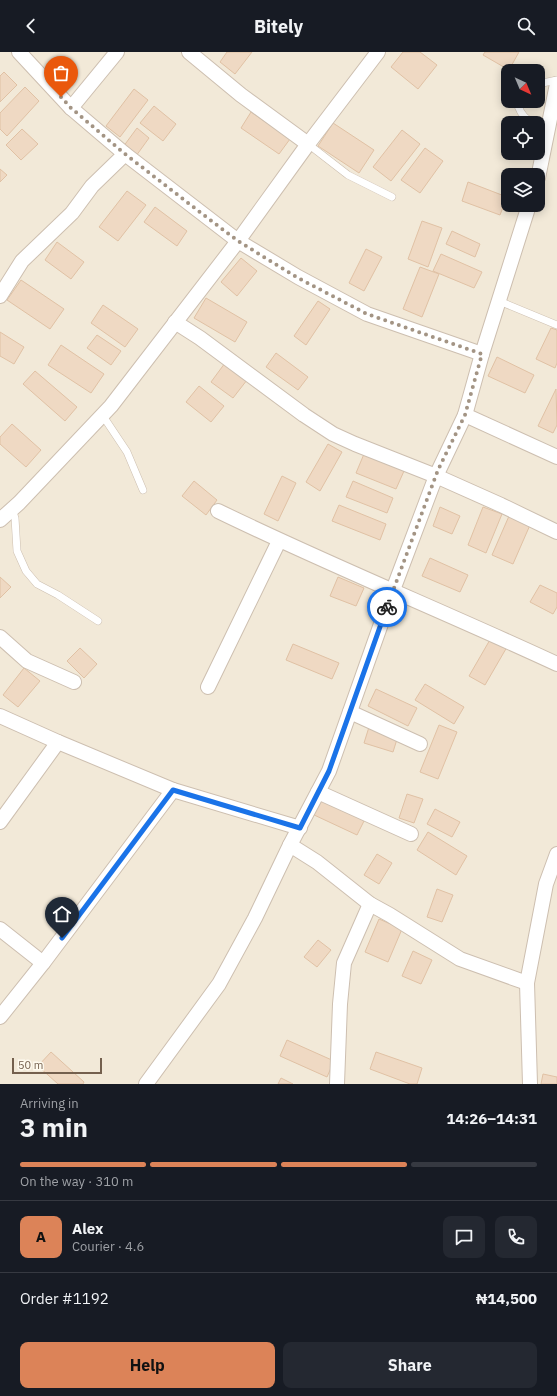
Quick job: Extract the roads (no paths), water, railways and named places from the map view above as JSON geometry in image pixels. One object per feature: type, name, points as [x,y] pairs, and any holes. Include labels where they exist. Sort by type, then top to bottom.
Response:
[{"type":"street","points":[[19,52],[71,108],[125,154],[238,241],[298,278],[367,314],[482,354]]},
{"type":"street","points":[[71,108],[117,52]]},
{"type":"street","points":[[189,52],[241,95],[308,144]]},
{"type":"street","points":[[0,520],[103,416],[238,241],[308,144],[378,52]]},
{"type":"street","points":[[545,121],[557,84]]},
{"type":"street","points":[[0,296],[22,261],[72,213],[92,186],[125,154]]},
{"type":"street","points":[[146,1084],[219,984],[255,918],[290,844],[300,828],[329,771],[393,590],[436,476],[465,415],[482,354],[527,212]]},
{"type":"street","points":[[176,322],[200,338],[292,407],[333,434],[436,476],[557,532]]},
{"type":"street","points":[[465,415],[557,457]]},
{"type":"street","points":[[218,511],[279,541],[393,590],[557,664]]},
{"type":"street","points":[[208,687],[279,541]]},
{"type":"street","points":[[0,637],[27,661],[74,682]]},
{"type":"street","points":[[350,712],[420,744]]},
{"type":"street","points":[[0,716],[173,790],[300,828]]},
{"type":"street","points":[[0,822],[58,742]]},
{"type":"street","points":[[0,1017],[43,963],[173,790]]},
{"type":"street","points":[[318,792],[411,834]]},
{"type":"street","points":[[290,844],[317,862],[370,904],[460,959],[527,983]]},
{"type":"street","points":[[530,1084],[527,983],[546,884],[557,854]]},
{"type":"street","points":[[338,1084],[340,1004],[344,963],[370,904]]},
{"type":"street","points":[[0,929],[43,963]]},
{"type":"lane","points":[[545,83],[557,80]]},
{"type":"lane","points":[[308,144],[348,175],[392,197]]},
{"type":"lane","points":[[499,301],[557,325]]},
{"type":"lane","points":[[103,416],[127,452],[143,490]]},
{"type":"lane","points":[[12,509],[15,518],[17,551],[26,571],[37,584],[58,595],[98,621]]}]
